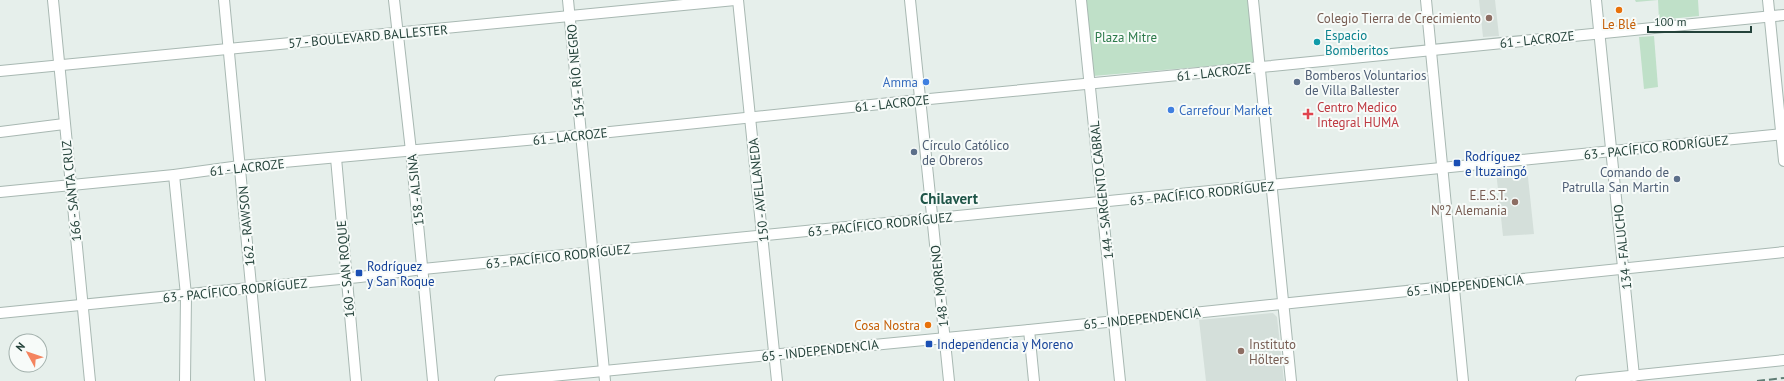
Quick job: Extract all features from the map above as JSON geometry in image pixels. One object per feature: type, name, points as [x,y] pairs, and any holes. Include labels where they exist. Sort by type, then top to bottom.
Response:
[{"type":"street","name":"166 - SANTA CRUZ","points":[[53,0],[90,381]]},
{"type":"street","name":"162 - RAWSON","points":[[224,0],[260,381]]},
{"type":"street","name":"158 - ALSINA","points":[[394,0],[411,151],[433,381]]},
{"type":"street","name":"154 - RÍO NEGRO","points":[[568,0],[605,376]]},
{"type":"street","name":"57 - BOULEVARD BALLESTER","points":[[0,71],[228,48],[398,34],[737,0]]},
{"type":"street","name":"150 - AVELLANEDA","points":[[737,0],[751,117],[777,381]]},
{"type":"street","name":"148 - MORENO","points":[[910,0],[949,381]]},
{"type":"street","name":"144 - SARGENTO CABRAL","points":[[1081,0],[1120,381]]},
{"type":"street","points":[[1253,0],[1261,67],[1271,186],[1291,381]]},
{"type":"street","points":[[1426,0],[1463,381]]},
{"type":"street","name":"134 - FALUCHO","points":[[1596,0],[1634,376]]},
{"type":"street","points":[[1768,0],[1784,162]]},
{"type":"street","name":"61 - LACROZE","points":[[0,192],[174,175],[240,166],[581,135],[1784,15]]},
{"type":"street","points":[[0,132],[64,124]]},
{"type":"street","name":"63 - PACÍFICO RODRÍGUEZ","points":[[0,313],[186,295],[423,269],[1782,135]]},
{"type":"street","name":"160 - SAN ROQUE","points":[[336,158],[345,278],[356,381]]},
{"type":"street","points":[[174,175],[186,295],[185,381]]},
{"type":"street","name":"65 - INDEPENDENCIA","points":[[500,381],[605,376],[774,355],[1453,287],[1784,252]]},
{"type":"street","points":[[1029,330],[1034,381]]},
{"type":"street","points":[[1581,381],[1784,360]]},
{"type":"shaded area","name":"Colegio Tierra de Crecimiento","points":[[1479,0],[1495,0],[1499,36],[1483,37]]},
{"type":"shaded area","name":"E.E.S.T. Nº2 Alemania","points":[[1527,168],[1534,234],[1503,236],[1496,171]]},
{"type":"shaded area","name":"Instituto Hölters","points":[[1273,313],[1277,317],[1284,381],[1206,381],[1199,320]]},
{"type":"green space","name":"Plaza Mitre","points":[[1084,0],[1250,0],[1257,62],[1093,76]]},
{"type":"green space","points":[[1635,0],[1658,0],[1636,2]]},
{"type":"green space","points":[[1658,0],[1698,0],[1699,16],[1659,20]]},
{"type":"green space","points":[[1654,36],[1658,87],[1644,89],[1639,37]]},
{"type":"railway","points":[[1757,381],[1784,378]]},
{"type":"place","name":"Le Blé","points":[[1619,10]]},
{"type":"place","name":"Colegio Tierra de Crecimiento","points":[[1489,18]]},
{"type":"place","name":"Espacio Bomberitos","points":[[1317,42]]},
{"type":"place","name":"Amma","points":[[926,82]]},
{"type":"place","name":"Bomberos Voluntarios de Villa Ballester","points":[[1297,82]]},
{"type":"place","name":"Carrefour Market","points":[[1171,110]]},
{"type":"place","name":"Centro Medico Integral HUMA","points":[[1308,114]]},
{"type":"place","name":"Círculo Católico de Obreros","points":[[914,152]]},
{"type":"place","name":"Rodríguez e Ituzaingó","points":[[1457,163]]},
{"type":"place","name":"Comando de Patrulla San Martin","points":[[1677,179]]},
{"type":"place","name":"E.E.S.T. Nº2 Alemania","points":[[1515,202]]},
{"type":"place","name":"Rodríguez y San Roque","points":[[359,273]]},
{"type":"place","name":"Cosa Nostra","points":[[928,325]]},
{"type":"place","name":"Independencia y Moreno","points":[[929,344]]},
{"type":"place","name":"Instituto Hölters","points":[[1241,351]]},
{"type":"district","name":"Chilavert","points":[[949,199]]}]
